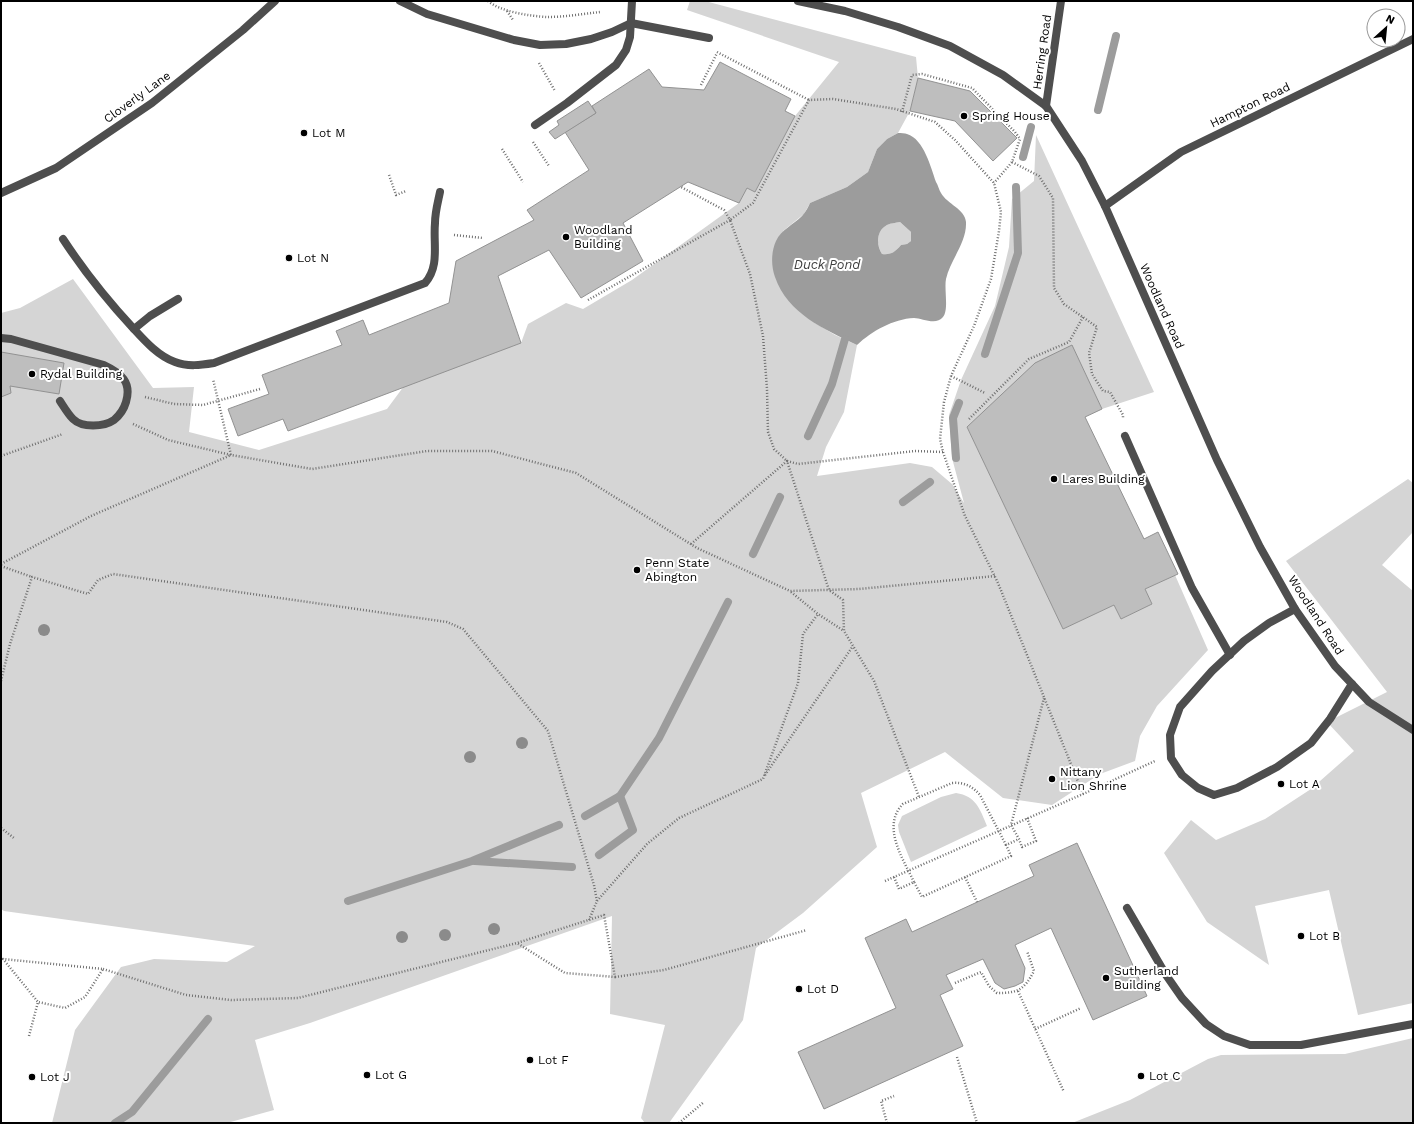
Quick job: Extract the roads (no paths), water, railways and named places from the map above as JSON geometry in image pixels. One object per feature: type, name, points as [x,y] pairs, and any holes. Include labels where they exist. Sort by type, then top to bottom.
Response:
[{"type":"street","name":"Cloverly Lane","points":[[1,193],[56,168],[152,103],[243,30],[275,1]]},
{"type":"street","points":[[400,1],[427,14],[514,40],[540,45],[566,44],[591,40],[631,23],[709,38]]},
{"type":"street","points":[[535,125],[567,103],[616,65],[626,50],[630,37],[632,1]]},
{"type":"street","name":"Woodland Road","points":[[798,1],[845,11],[898,27],[950,46],[1003,74],[1046,106],[1082,161],[1105,206],[1217,460],[1260,547],[1295,609],[1335,666],[1369,702],[1413,730]]},
{"type":"street","name":"Herring Road","points":[[1046,106],[1061,1]]},
{"type":"street","name":"Hampton Road","points":[[1105,206],[1180,152],[1413,39]]},
{"type":"street","points":[[63,239],[85,272],[116,311],[150,347],[174,362],[195,366],[214,363],[425,284],[431,277],[435,266],[435,223],[440,192]]},
{"type":"street","points":[[134,329],[150,316],[178,299]]},
{"type":"street","points":[[1,338],[11,339],[104,365],[116,371],[125,381],[129,393],[124,409],[113,420],[100,425],[83,424],[73,419],[60,401]]},
{"type":"street","points":[[1125,436],[1192,588],[1230,654]]},
{"type":"street","points":[[1295,609],[1270,623],[1244,641],[1212,671],[1180,707],[1170,735],[1171,758],[1182,775],[1198,788],[1214,795],[1237,788],[1277,767],[1311,743],[1330,719],[1352,684]]},
{"type":"street","points":[[1127,908],[1166,975],[1182,998],[1206,1024],[1224,1036],[1250,1045],[1301,1045],[1413,1024]]},
{"type":"water","name":"Duck Pond","points":[[898,133],[903,133],[913,137],[918,142],[926,155],[941,193],[965,217],[966,230],[946,279],[946,310],[943,317],[937,321],[914,318],[891,323],[869,335],[857,345],[832,333],[808,319],[798,311],[781,290],[775,277],[772,264],[772,254],[778,237],[784,230],[802,216],[810,203],[847,187],[868,172],[877,149],[887,139]],"holes":[[[900,222],[911,232],[911,241],[907,244],[901,245],[893,252],[882,254],[879,247],[878,238],[883,228],[889,224]]]},
{"type":"waterway","points":[[1098,110],[1116,36]]},
{"type":"waterway","points":[[1023,157],[1031,127]]},
{"type":"waterway","points":[[985,354],[1018,253],[1016,187]]},
{"type":"waterway","points":[[808,436],[832,384],[845,339]]},
{"type":"waterway","points":[[956,458],[953,418],[959,403]]},
{"type":"waterway","points":[[903,502],[930,482]]},
{"type":"waterway","points":[[753,554],[780,497]]},
{"type":"waterway","points":[[585,816],[620,796],[659,738],[728,602]]},
{"type":"waterway","points":[[599,855],[633,830],[620,796]]},
{"type":"waterway","points":[[348,901],[472,861],[559,825]]},
{"type":"waterway","points":[[475,861],[572,867]]},
{"type":"waterway","points":[[115,1123],[132,1112],[208,1019]]},
{"type":"place","name":"Spring House","points":[[964,116]]},
{"type":"place","name":"Lot M","points":[[304,133]]},
{"type":"place","name":"Woodland Building","points":[[566,237]]},
{"type":"place","name":"Lot N","points":[[289,258]]},
{"type":"place","name":"Rydal Building","points":[[32,374]]},
{"type":"place","name":"Lares Building","points":[[1054,479]]},
{"type":"place","name":"Penn State Abington","points":[[637,570]]},
{"type":"place","name":"Nittany Lion Shrine","points":[[1052,779]]},
{"type":"place","name":"Lot A","points":[[1281,784]]},
{"type":"place","name":"Lot B","points":[[1301,936]]},
{"type":"place","name":"Sutherland Building","points":[[1106,978]]},
{"type":"place","name":"Lot D","points":[[799,989]]},
{"type":"place","name":"Lot F","points":[[530,1060]]},
{"type":"place","name":"Lot G","points":[[367,1075]]},
{"type":"place","name":"Lot C","points":[[1141,1076]]},
{"type":"place","name":"Lot J","points":[[32,1077]]}]
